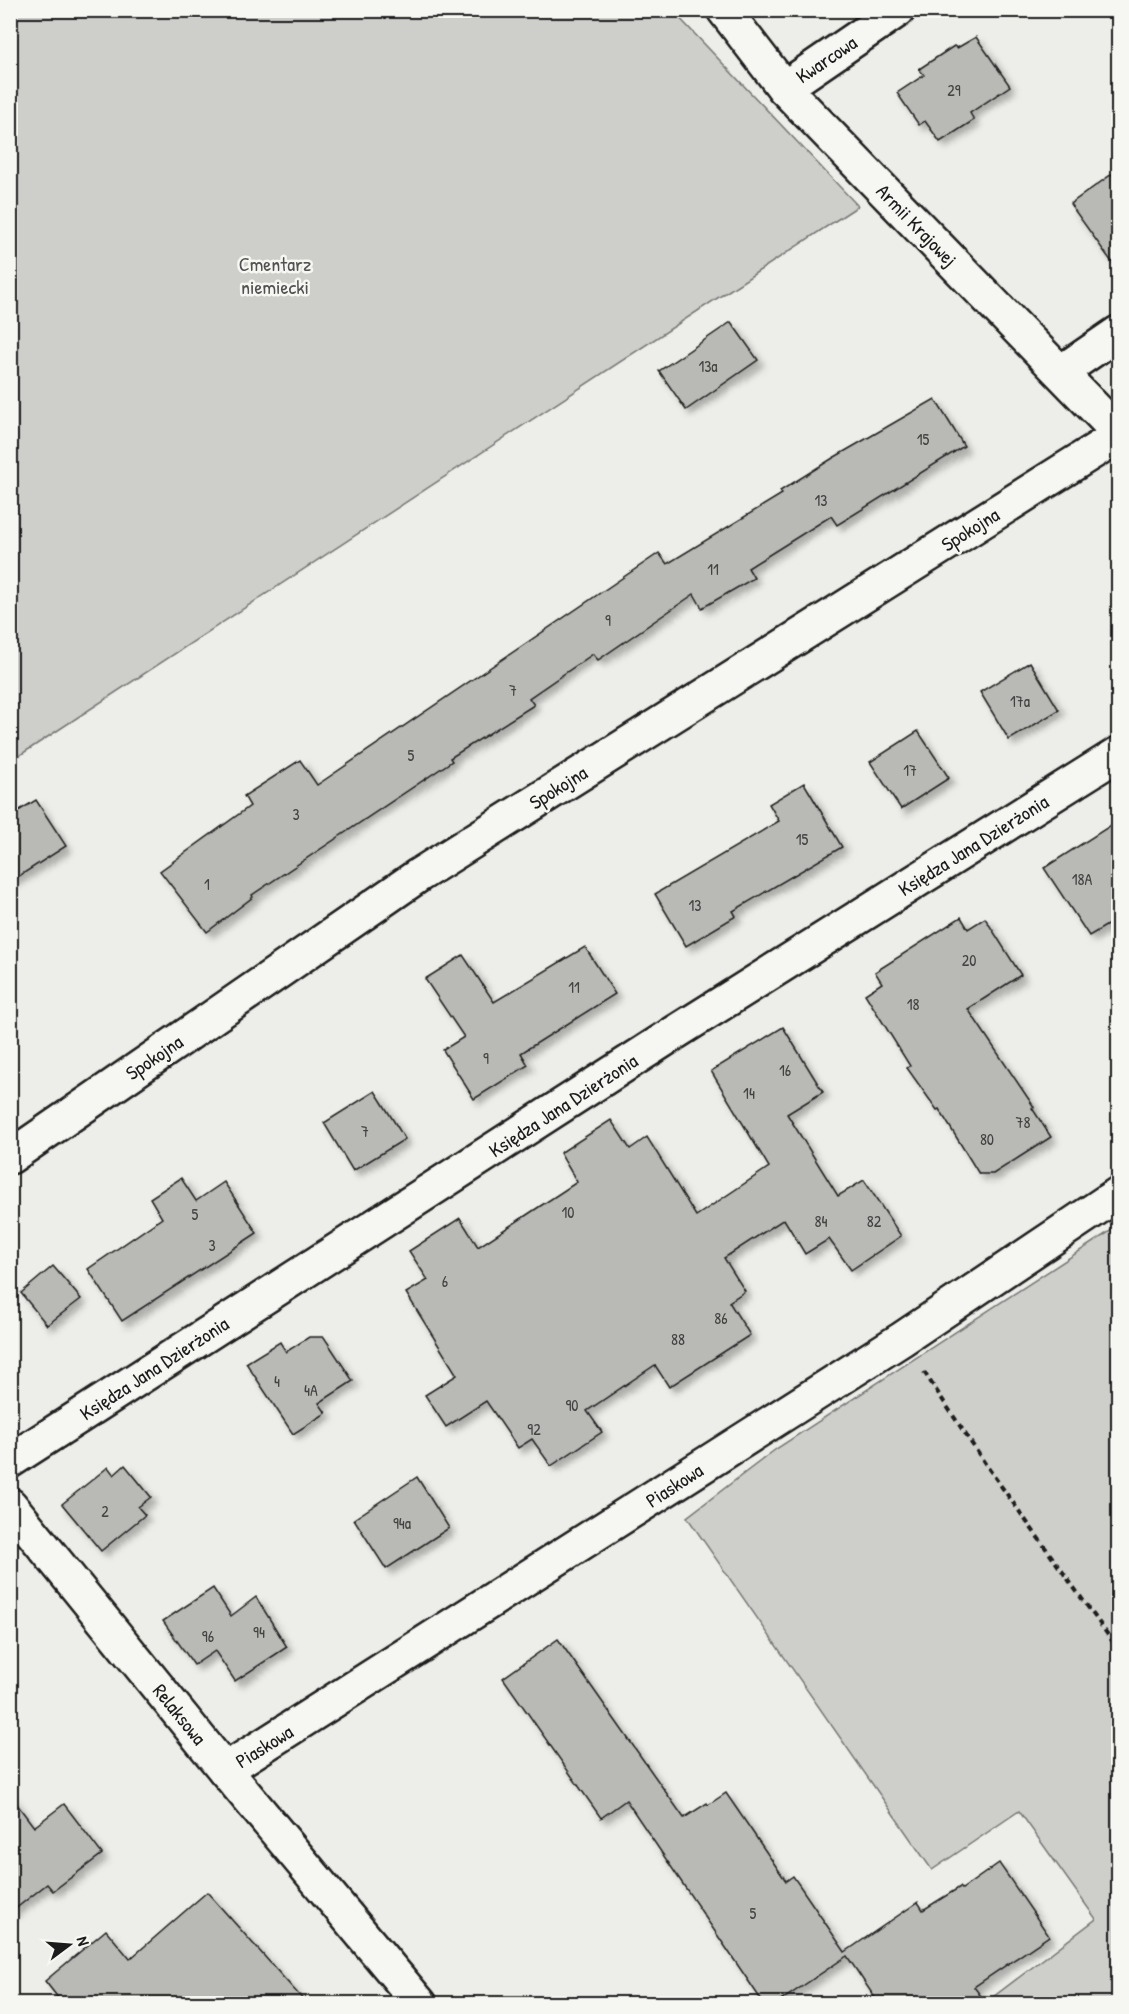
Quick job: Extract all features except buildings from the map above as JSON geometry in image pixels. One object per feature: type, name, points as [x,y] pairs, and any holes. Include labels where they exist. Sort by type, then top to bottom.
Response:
[{"type":"street","name":"Armii Krajowej","points":[[724,10],[784,88],[1119,434]]},
{"type":"street","name":"Kwarcowa","points":[[784,88],[898,10]]},
{"type":"street","points":[[1060,372],[1119,333]]},
{"type":"street","name":"Spokojna","points":[[10,1157],[419,875],[1119,434]]},
{"type":"street","name":"Księdza Jana Dzierżonia","points":[[10,1461],[666,1039],[1119,754]]},
{"type":"street","name":"Piaskowa","points":[[225,1770],[902,1339],[1119,1194]]},
{"type":"street","name":"Relaksowa","points":[[10,1505],[225,1770],[420,2004]]},
{"type":"path","points":[[902,1339],[986,1465],[1119,1649]]},
{"type":"green space","name":"Cmentarz niemiecki","points":[[11,10],[673,11],[858,206],[11,761]]},
{"type":"green space","points":[[1118,1226],[1118,2003],[985,2003],[1096,1919],[1019,1811],[932,1870],[687,1517],[776,1449]]}]
